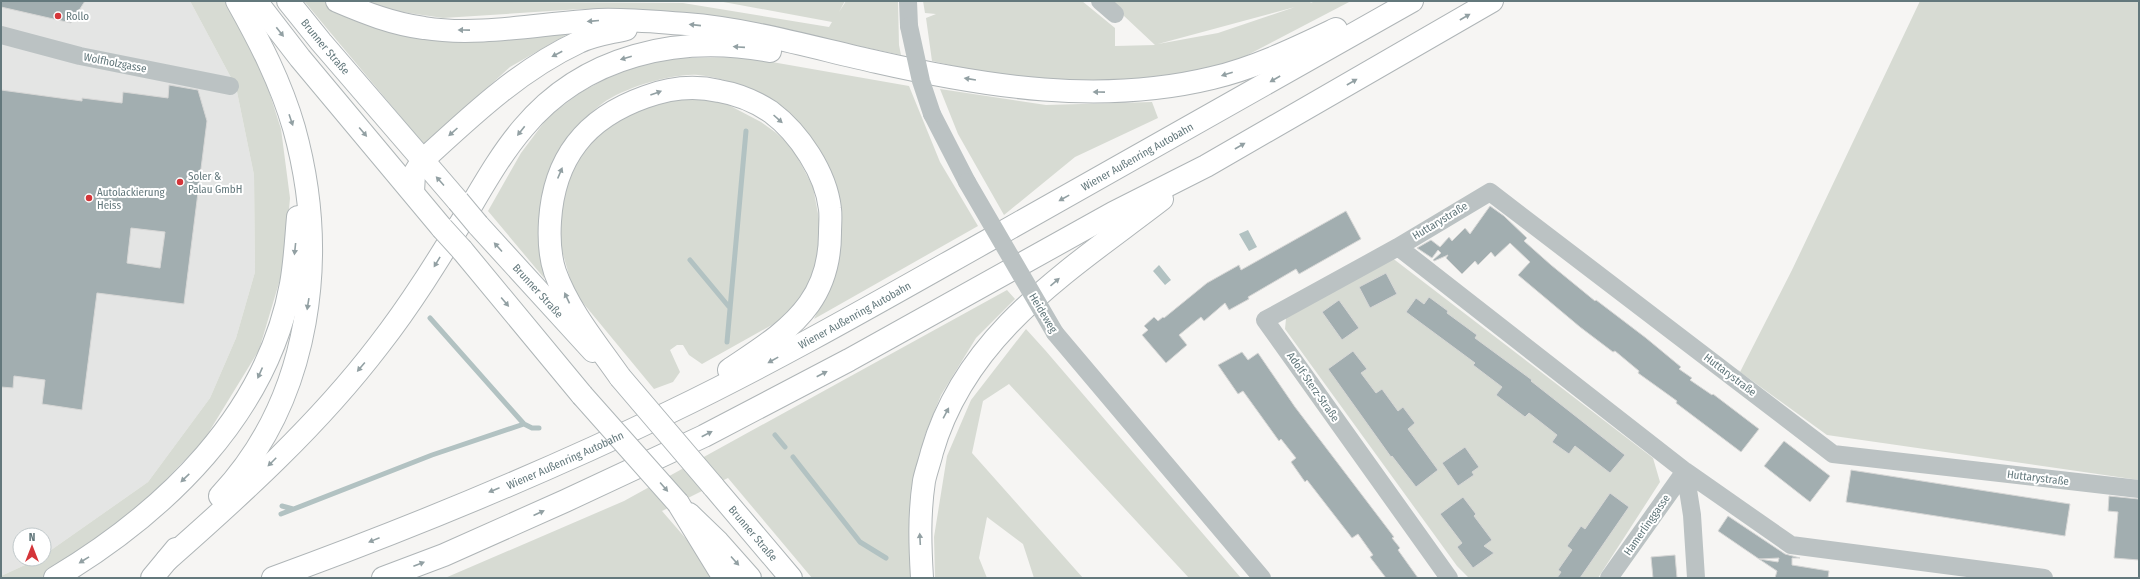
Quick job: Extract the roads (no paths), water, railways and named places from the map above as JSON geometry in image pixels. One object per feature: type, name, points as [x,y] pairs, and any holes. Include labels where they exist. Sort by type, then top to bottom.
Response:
[{"type":"main road","points":[[152,578],[198,519],[227,489],[260,445],[286,394],[302,341],[311,286],[311,216],[294,128],[280,87],[261,43],[237,1]]},
{"type":"main road","points":[[256,1],[300,58],[582,395],[678,503],[718,542],[750,578]]},
{"type":"main road","name":"Brunner Straße","points":[[288,1],[478,225],[588,347],[620,377],[791,578]]},
{"type":"main road","points":[[336,1],[376,18],[426,29],[478,30],[601,20],[660,22],[729,28],[902,68]]},
{"type":"main road","points":[[167,560],[236,498],[322,413],[379,345],[434,268],[494,169],[523,128],[551,99],[582,77],[620,60],[664,48],[712,44],[752,48],[806,58],[902,68],[1053,92],[1114,93],[1162,88],[1213,78],[1258,64],[1399,1]]},
{"type":"main road","name":"Wiener Außenring Autobahn","points":[[273,578],[333,556],[542,470],[670,412],[761,366],[863,311],[1412,1]]},
{"type":"main road","points":[[383,578],[444,555],[565,501],[704,436],[849,360],[1113,214],[1206,166],[1492,1]]},
{"type":"main road","points":[[413,192],[414,174],[422,160],[491,98],[539,64],[580,41],[601,34],[660,22]]},
{"type":"main road","points":[[620,377],[569,303],[555,271],[549,235],[551,204],[558,176],[570,151],[588,129],[610,111],[663,90],[690,88],[719,90],[745,98],[770,112],[793,132],[816,168],[825,187],[830,209],[830,249],[823,280],[809,305],[782,332],[670,412]]},
{"type":"main road","points":[[55,578],[88,558],[151,511],[198,466],[231,424],[257,380],[278,331],[291,284],[299,215],[299,154]]},
{"type":"main road","points":[[922,578],[919,533],[924,480],[940,424],[968,373],[1006,325],[1059,278],[1206,166]]},
{"type":"main road","points":[[678,503],[724,578]]},
{"type":"street","name":"Heideweg","points":[[908,1],[909,26],[921,81],[932,114],[967,182],[1055,333],[1262,578]]},
{"type":"street","points":[[1100,1],[1115,14]]},
{"type":"street","name":"Wolfholzgasse","points":[[1,35],[80,56],[230,86]]},
{"type":"street","name":"Huttarystraße","points":[[2044,578],[1978,574],[1791,545],[1685,471],[1398,247],[1490,192],[1833,454],[2139,489]]},
{"type":"street","name":"Adolf-Sterz-Straße","points":[[1398,247],[1265,320],[1449,578]]},
{"type":"street","points":[[1685,471],[1692,515],[1696,578]]},
{"type":"street","name":"Hamerlinggasse","points":[[1609,578],[1685,471]]},
{"type":"waterway","points":[[727,342],[746,131]]},
{"type":"waterway","points":[[690,260],[730,308]]},
{"type":"waterway","points":[[430,318],[524,424],[532,428],[539,428]]},
{"type":"waterway","points":[[281,514],[432,455],[524,424]]},
{"type":"waterway","points":[[775,435],[785,447]]},
{"type":"waterway","points":[[793,457],[860,542],[886,558]]},
{"type":"waterway","points":[[282,506],[293,509]]},
{"type":"place","name":"Rollo","points":[[58,16]]},
{"type":"place","name":"Soler & Palau GmbH","points":[[180,182]]},
{"type":"place","name":"Autolackierung Heiss","points":[[89,198]]}]
